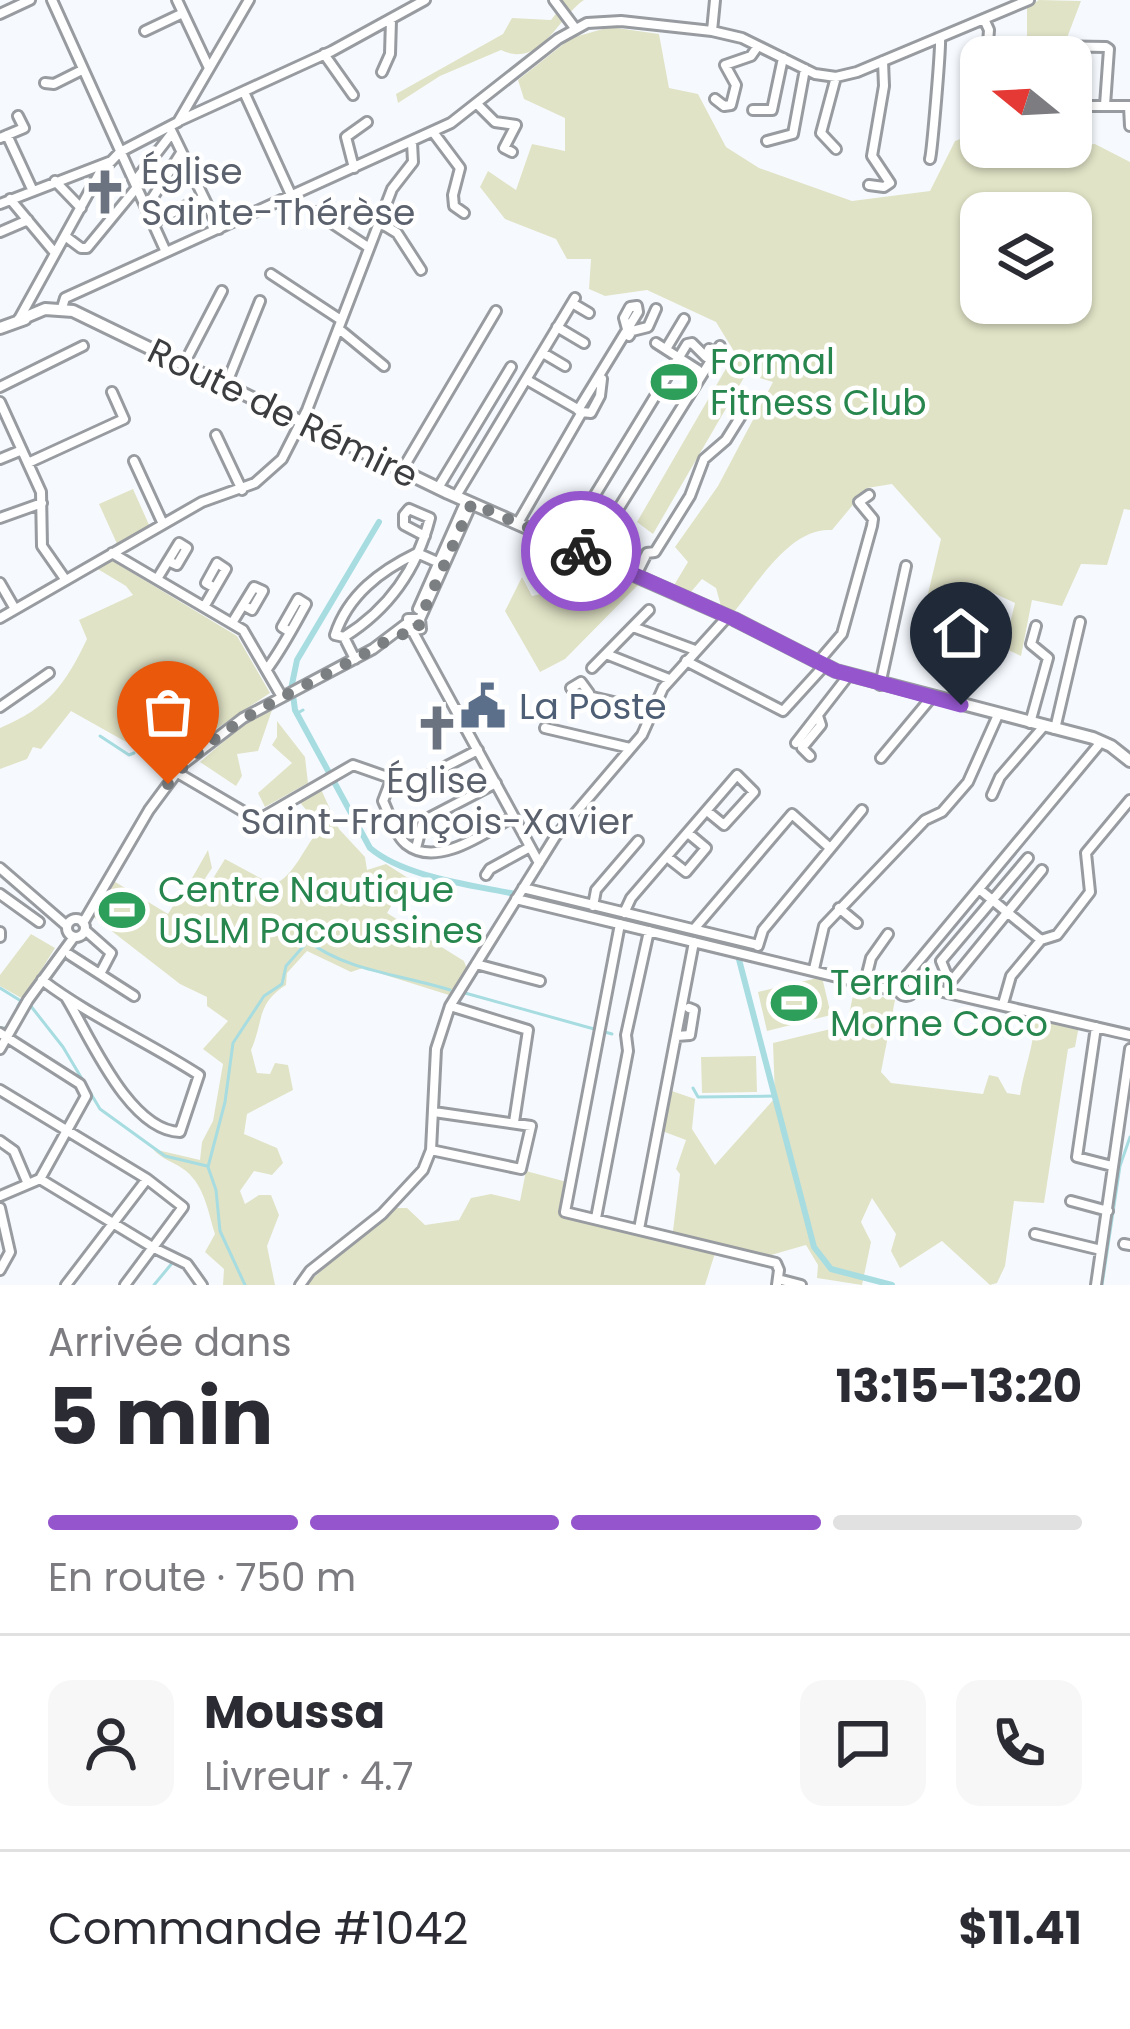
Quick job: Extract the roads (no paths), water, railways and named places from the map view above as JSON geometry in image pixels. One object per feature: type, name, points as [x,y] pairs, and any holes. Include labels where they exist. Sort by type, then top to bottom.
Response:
[{"type":"main road","points":[[0,328],[23,314],[67,306]]},
{"type":"main road","name":"Route de Rémire","points":[[67,306],[401,471],[728,616],[848,676],[1102,741],[1130,761]]},
{"type":"street","points":[[0,14],[30,0]]},
{"type":"street","points":[[52,0],[166,252]]},
{"type":"street","points":[[177,0],[209,68]]},
{"type":"street","points":[[180,119],[324,54],[425,0]]},
{"type":"street","points":[[554,0],[574,28]]},
{"type":"street","points":[[712,31],[715,0]]},
{"type":"street","points":[[67,306],[166,252],[433,132],[478,106],[574,28],[621,21],[712,31],[836,77],[1029,0]]},
{"type":"street","points":[[65,236],[87,248],[180,119],[245,3]]},
{"type":"street","points":[[145,32],[183,13]]},
{"type":"street","points":[[984,19],[989,36]]},
{"type":"street","points":[[382,72],[391,54],[391,20]]},
{"type":"street","points":[[930,159],[940,38]]},
{"type":"street","points":[[715,100],[731,105],[736,86],[725,65],[752,56],[758,46]]},
{"type":"street","points":[[1092,51],[1109,50],[1105,105]]},
{"type":"street","points":[[324,54],[353,95]]},
{"type":"street","points":[[753,110],[772,110],[783,58]]},
{"type":"street","points":[[869,185],[884,188],[890,183],[872,156],[884,86],[883,61]]},
{"type":"street","points":[[45,83],[54,84],[83,69]]},
{"type":"street","points":[[767,141],[793,134],[805,69]]},
{"type":"street","points":[[836,77],[821,133],[836,149]]},
{"type":"street","points":[[244,92],[292,196]]},
{"type":"street","points":[[1092,105],[1129,106],[1130,126]]},
{"type":"street","points":[[478,106],[495,122],[516,125],[504,148],[512,152]]},
{"type":"street","points":[[19,116],[24,128],[4,137],[32,189]]},
{"type":"street","points":[[354,168],[346,137],[367,122]]},
{"type":"street","points":[[23,314],[111,162],[120,152],[171,130]]},
{"type":"street","points":[[171,130],[219,229]]},
{"type":"street","points":[[433,132],[460,167],[452,199],[464,213]]},
{"type":"street","points":[[0,618],[202,502],[255,483],[282,459],[302,422],[392,189],[413,162],[412,142]]},
{"type":"street","points":[[148,206],[182,153]]},
{"type":"street","points":[[55,253],[28,220],[4,201],[111,162]]},
{"type":"street","points":[[55,181],[81,208]]},
{"type":"street","points":[[154,222],[202,198]]},
{"type":"street","points":[[314,212],[368,247]]},
{"type":"street","points":[[0,232],[28,220]]},
{"type":"street","points":[[379,222],[398,232],[421,270]]},
{"type":"street","points":[[271,274],[340,324],[384,366]]},
{"type":"street","points":[[184,364],[221,291]]},
{"type":"street","points":[[0,1049],[4,1035],[177,772],[243,718],[414,625],[465,500],[526,380],[574,301],[589,313]]},
{"type":"street","points":[[226,385],[260,302]]},
{"type":"street","points":[[526,380],[591,413],[600,396],[599,383],[632,331],[648,327],[656,308]]},
{"type":"street","points":[[401,471],[496,311]]},
{"type":"street","points":[[666,349],[684,319]]},
{"type":"street","points":[[557,327],[584,343]]},
{"type":"street","points":[[518,524],[626,329]]},
{"type":"street","points":[[656,343],[698,370]]},
{"type":"street","points":[[566,544],[678,358],[690,343],[706,357],[709,349]]},
{"type":"street","points":[[0,387],[83,346]]},
{"type":"street","points":[[610,564],[626,535],[612,519],[720,346]]},
{"type":"street","points":[[543,353],[565,366]]},
{"type":"street","points":[[438,488],[511,367]]},
{"type":"street","points":[[28,463],[124,419],[112,392]]},
{"type":"street","points":[[636,575],[647,553],[655,552],[675,520],[704,459],[726,440],[752,400]]},
{"type":"street","points":[[0,402],[42,502],[42,546],[65,580]]},
{"type":"street","points":[[216,435],[242,490]]},
{"type":"street","points":[[0,459],[22,450]]},
{"type":"street","points":[[134,461],[163,524]]},
{"type":"street","points":[[686,662],[783,711],[842,634],[872,526],[873,519],[859,502],[869,495]]},
{"type":"street","points":[[0,518],[42,502]]},
{"type":"street","points":[[344,637],[387,604],[402,584],[424,536]]},
{"type":"street","points":[[112,553],[249,634],[283,697]]},
{"type":"street","points":[[416,553],[441,564]]},
{"type":"street","points":[[344,637],[335,635],[336,629],[362,590],[383,571],[416,553]]},
{"type":"street","points":[[157,579],[168,561]]},
{"type":"street","points":[[880,685],[906,566]]},
{"type":"street","points":[[0,583],[15,610]]},
{"type":"street","points":[[204,607],[215,588]]},
{"type":"street","points":[[232,622],[243,605]]},
{"type":"street","points":[[592,668],[649,610]]},
{"type":"street","points":[[300,1285],[310,1271],[397,1200],[423,1170],[431,1150],[436,1049],[450,1006],[555,837],[630,748],[670,680],[728,616]]},
{"type":"street","points":[[992,795],[1000,777],[1043,726],[1080,622]]},
{"type":"street","points":[[414,625],[539,862]]},
{"type":"street","points":[[1036,626],[1030,644],[1048,658],[1043,726]]},
{"type":"street","points":[[634,627],[695,650]]},
{"type":"street","points":[[268,669],[290,632]]},
{"type":"street","points":[[344,637],[355,659]]},
{"type":"street","points":[[606,654],[670,680]]},
{"type":"street","points":[[3,704],[49,673]]},
{"type":"street","points":[[796,743],[848,676]]},
{"type":"street","points":[[589,693],[640,708],[655,704]]},
{"type":"street","points":[[881,758],[931,698]]},
{"type":"street","points":[[640,708],[649,718]]},
{"type":"street","points":[[814,969],[824,926],[964,786],[998,715]]},
{"type":"street","points":[[810,756],[802,748],[821,725],[818,716]]},
{"type":"street","points":[[545,728],[630,748]]},
{"type":"street","points":[[906,986],[914,966],[1102,741]]},
{"type":"street","points":[[177,772],[258,820],[358,765],[410,785],[478,750]]},
{"type":"street","points":[[624,913],[631,898],[736,775],[754,793],[724,825],[707,811]]},
{"type":"street","points":[[392,779],[383,801],[403,841],[416,848],[446,852],[513,817]]},
{"type":"street","points":[[416,848],[423,821],[496,783]]},
{"type":"street","points":[[1003,1004],[1007,982],[1041,940],[1058,935],[1090,892],[1086,854],[1130,800]]},
{"type":"street","points":[[756,951],[763,930],[862,810]]},
{"type":"street","points":[[639,1229],[692,937],[792,814],[830,848]]},
{"type":"street","points":[[667,857],[686,872],[706,848],[688,833]]},
{"type":"street","points":[[592,906],[596,890],[638,841]]},
{"type":"street","points":[[486,875],[530,848]]},
{"type":"street","points":[[515,901],[756,951],[865,982],[925,988],[950,980],[1039,874],[1024,861],[941,961],[950,980],[1003,1004],[1130,1036]]},
{"type":"street","points":[[3,870],[111,952],[100,974]]},
{"type":"street","points":[[523,888],[624,913],[739,952],[756,951]]},
{"type":"street","points":[[979,890],[1041,940]]},
{"type":"street","points":[[0,894],[39,922]]},
{"type":"street","points":[[839,908],[856,923]]},
{"type":"street","points":[[620,925],[565,1212],[776,1263],[777,1282],[801,1285]]},
{"type":"street","points":[[596,1218],[650,931]]},
{"type":"street","points":[[865,982],[871,958],[888,934]]},
{"type":"street","points":[[70,955],[134,996]]},
{"type":"street","points":[[476,964],[540,981]]},
{"type":"street","points":[[42,980],[75,1006],[199,1075],[180,1132],[166,1130],[117,1086],[102,1067],[75,1006]]},
{"type":"street","points":[[450,1006],[528,1030],[514,1122]]},
{"type":"street","points":[[677,1036],[690,1035],[694,1010],[688,1008]]},
{"type":"street","points":[[1096,1027],[1077,1156],[1112,1166]]},
{"type":"street","points":[[0,1196],[40,1179],[86,1100],[80,1084],[4,1035]]},
{"type":"street","points":[[1096,1285],[1130,1049]]},
{"type":"street","points":[[0,1090],[181,1203],[183,1212],[125,1285]]},
{"type":"street","points":[[431,1150],[521,1169],[531,1126],[434,1112]]},
{"type":"street","points":[[0,1141],[14,1151],[28,1184]]},
{"type":"street","points":[[40,1179],[187,1264],[202,1285]]},
{"type":"street","points":[[65,1285],[148,1179]]},
{"type":"street","points":[[1071,1201],[1108,1211]]},
{"type":"street","points":[[0,1213],[10,1252],[0,1270]]},
{"type":"street","points":[[1035,1234],[1101,1250]]},
{"type":"street","points":[[187,1285],[195,1274]]},
{"type":"waterway","points":[[291,689],[297,660],[379,522]]},
{"type":"waterway","points":[[293,695],[295,710],[370,848],[419,873],[515,894]]},
{"type":"waterway","points":[[296,714],[303,710]]},
{"type":"waterway","points":[[100,736],[129,755],[134,753]]},
{"type":"waterway","points":[[523,896],[736,948],[814,1247],[831,1269],[892,1285]]},
{"type":"waterway","points":[[245,1285],[220,1231],[216,1190],[208,1167],[225,1102],[233,1043],[264,996],[282,984],[286,966],[308,941],[357,966],[450,990]]},
{"type":"waterway","points":[[0,988],[21,1001],[18,1006]]},
{"type":"waterway","points":[[465,993],[612,1034]]},
{"type":"waterway","points":[[30,1005],[63,1047],[100,1109],[165,1156],[207,1166]]},
{"type":"waterway","points":[[0,1028],[7,1028],[17,1010]]},
{"type":"waterway","points":[[693,1088],[698,1097],[775,1096]]},
{"type":"waterway","points":[[1102,1285],[1120,1166],[1130,1137]]},
{"type":"waterway","points":[[154,1285],[173,1262]]},
{"type":"place","name":"Église Sainte-Thérèse","points":[[105,192]]},
{"type":"place","name":"Formal Fitness Club","points":[[674,382]]},
{"type":"place","name":"La Poste","points":[[483,706]]},
{"type":"place","name":"Église Saint-François-Xavier","points":[[437,728]]},
{"type":"place","name":"Centre Nautique USLM Pacoussines","points":[[122,910]]},
{"type":"place","name":"Terrain Morne Coco","points":[[794,1003]]}]
